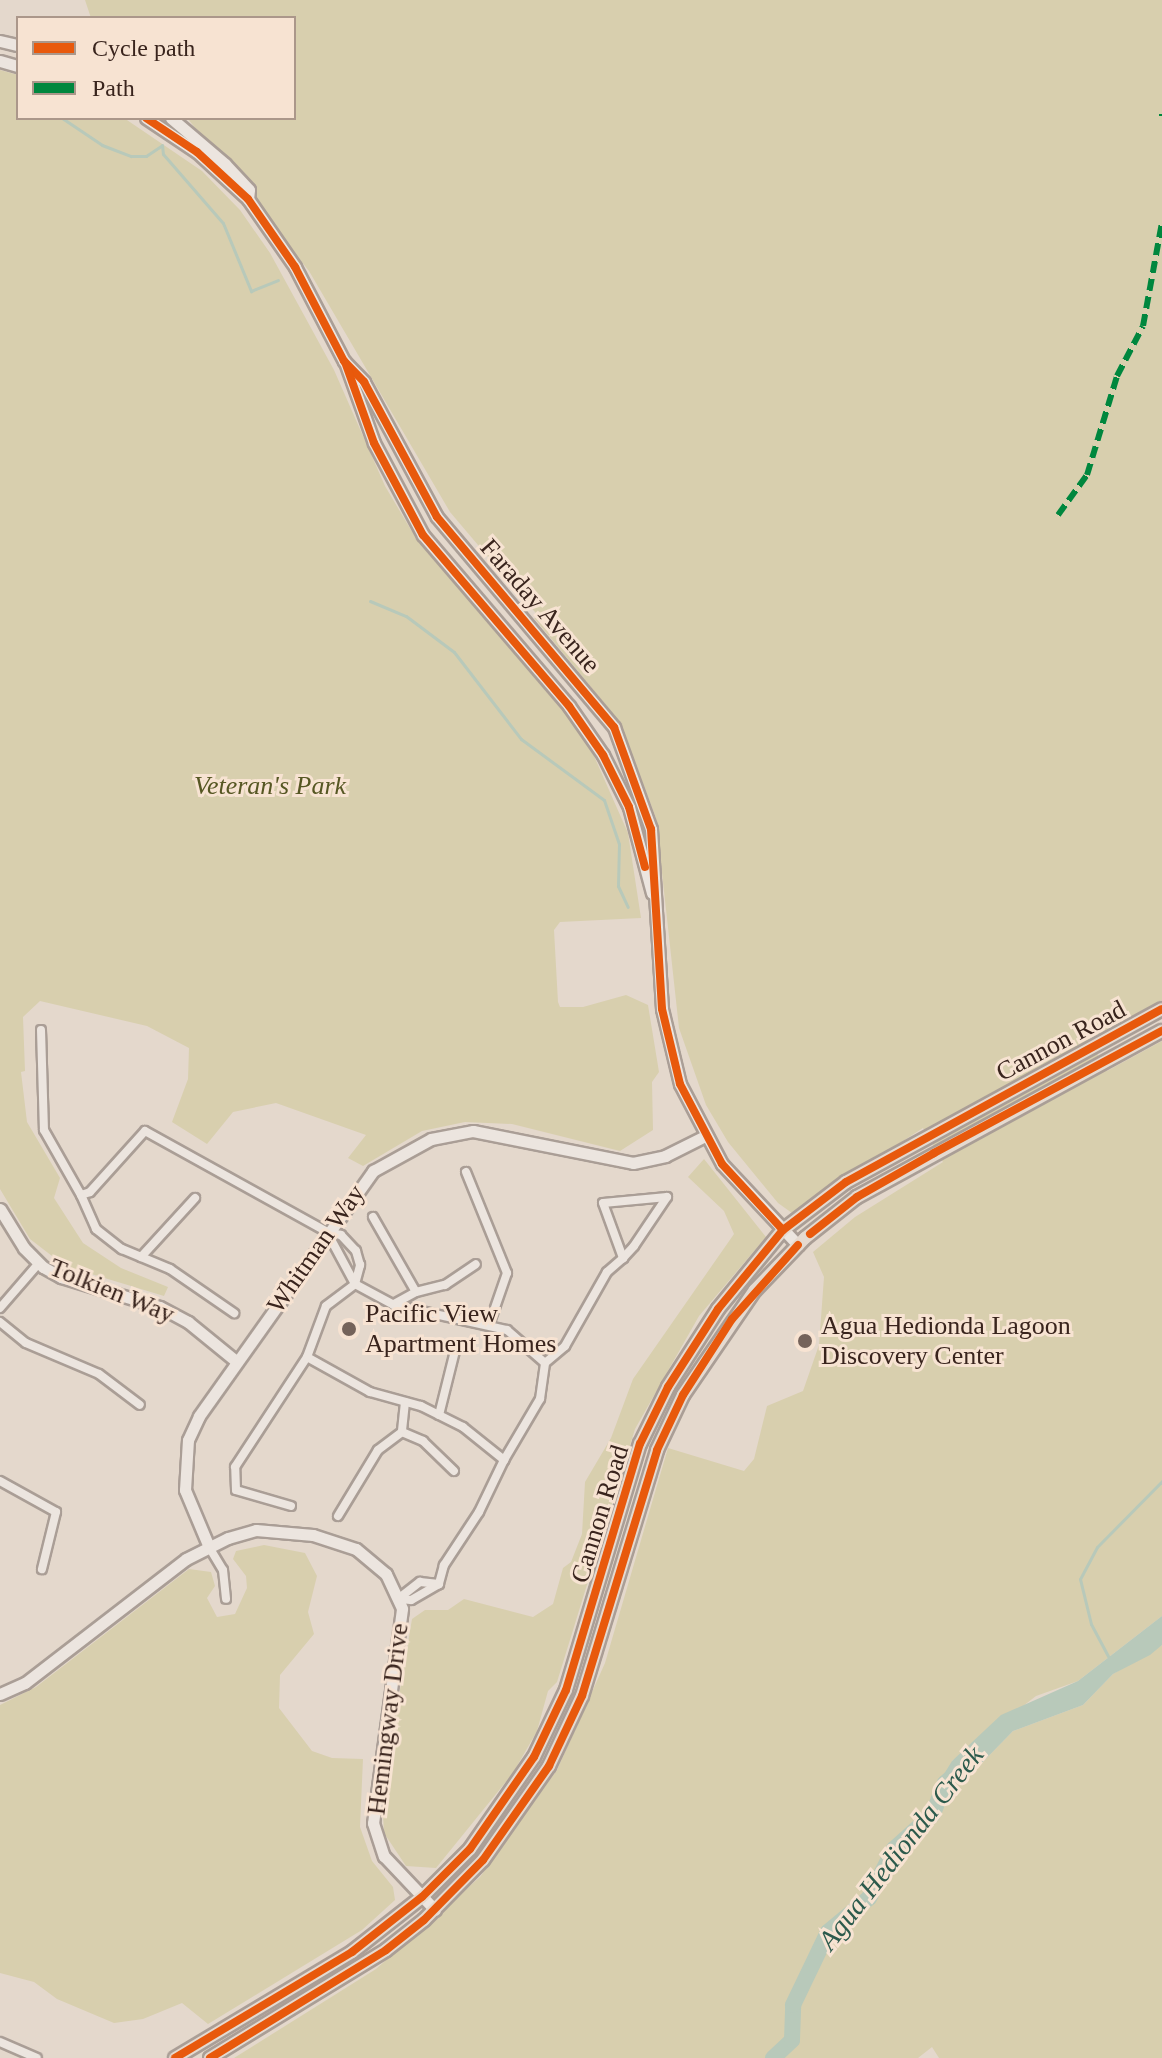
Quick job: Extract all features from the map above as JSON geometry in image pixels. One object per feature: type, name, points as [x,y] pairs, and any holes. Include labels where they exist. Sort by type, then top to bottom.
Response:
[{"type":"main road","name":"Faraday Avenue","points":[[149,120],[197,152],[248,199],[295,267],[344,361],[374,443],[423,535],[569,706],[603,755],[629,807],[654,898]]},
{"type":"main road","name":"Faraday Avenue","points":[[173,120],[225,164],[249,190],[248,199]]},
{"type":"main road","name":"Faraday Avenue","points":[[344,361],[364,382],[437,517],[583,685],[614,727],[651,829],[657,867],[654,898],[666,1038],[680,1084],[705,1136],[798,1245]]},
{"type":"main road","name":"Cannon Road","points":[[175,2058],[352,1952],[422,1897],[470,1849],[534,1757],[566,1690],[640,1444],[668,1387],[718,1309],[781,1228],[846,1182],[925,1136],[1162,1009]]},
{"type":"main road","name":"Cannon Road","points":[[210,2058],[363,1966],[435,1910],[483,1860],[549,1766],[582,1696],[657,1450],[676,1409],[732,1319],[798,1245],[857,1197],[1162,1031]]},
{"type":"main road","name":"Whitman Way","points":[[209,1547],[188,1501],[184,1461],[199,1416],[373,1171],[431,1139],[496,1133],[586,1157],[633,1163],[665,1156],[705,1136]]},
{"type":"main road","name":"Tolkien Way","points":[[0,1209],[39,1263],[61,1277],[160,1307],[188,1322],[237,1362]]},
{"type":"main road","name":"Hemingway Drive","points":[[0,1694],[25,1683],[209,1547],[256,1530],[313,1535],[356,1549],[386,1574],[398,1599],[401,1644],[372,1815],[384,1856],[435,1910]]},
{"type":"street","points":[[41,1030],[44,1130],[81,1195],[96,1229],[141,1257],[170,1269],[234,1313]]},
{"type":"street","points":[[81,1195],[90,1192],[145,1131],[327,1232],[341,1235],[356,1251],[360,1265],[355,1284],[326,1306],[307,1357],[235,1467],[236,1490],[291,1506]]},
{"type":"street","points":[[466,1172],[507,1273],[489,1325]]},
{"type":"street","points":[[398,1599],[420,1582],[439,1584],[444,1565],[479,1512],[504,1460],[540,1399],[545,1363],[565,1346],[607,1272],[623,1258],[634,1246],[667,1197],[603,1203],[623,1258]]},
{"type":"street","points":[[141,1257],[195,1198]]},
{"type":"street","points":[[373,1217],[416,1292]]},
{"type":"street","points":[[327,1232],[355,1284],[394,1305],[489,1325],[522,1339],[545,1363]]},
{"type":"street","points":[[0,1308],[39,1263]]},
{"type":"street","points":[[394,1305],[416,1292],[445,1285],[476,1264]]},
{"type":"street","points":[[0,1322],[26,1343],[99,1374],[140,1405]]},
{"type":"street","points":[[439,1415],[455,1351]]},
{"type":"street","points":[[307,1357],[370,1392],[439,1415],[504,1460]]},
{"type":"street","points":[[338,1516],[378,1450],[402,1432],[405,1402]]},
{"type":"street","points":[[402,1432],[423,1441],[454,1471]]},
{"type":"street","points":[[0,1481],[56,1512],[42,1569]]},
{"type":"street","name":"Whitman Way","points":[[209,1547],[223,1570],[226,1599]]},
{"type":"street","points":[[0,2042],[37,2058]]},
{"type":"green space","points":[[85,0],[1162,0],[1162,1000],[1089,1039],[1107,1071],[1162,1041],[1162,1616],[1078,1681],[1036,1696],[952,1761],[977,1768],[1013,1731],[1083,1705],[1113,1674],[1162,1645],[1162,2058],[939,2058],[932,2047],[918,2058],[234,2058],[376,1969],[480,1877],[557,1770],[605,1663],[668,1448],[744,1471],[754,1459],[767,1406],[803,1391],[819,1345],[824,1277],[813,1252],[855,1217],[943,1162],[923,1128],[792,1213],[778,1203],[728,1142],[706,1105],[679,1028],[656,818],[627,741],[610,710],[534,618],[540,618],[450,512],[309,271],[189,120],[296,120],[296,16],[90,16]]},
{"type":"green space","name":"Veteran's Park","points":[[0,70],[16,74],[16,120],[127,120],[202,171],[240,210],[270,253],[334,370],[385,486],[411,530],[563,710],[594,756],[628,833],[641,918],[560,922],[554,930],[558,1002],[560,1007],[583,1007],[626,995],[648,1005],[659,1072],[652,1082],[653,1130],[620,1151],[512,1124],[465,1122],[422,1131],[363,1166],[348,1158],[366,1135],[276,1103],[233,1112],[207,1144],[172,1122],[188,1079],[189,1048],[147,1026],[40,1001],[23,1017],[25,1071],[21,1072],[27,1122],[60,1178],[54,1198],[83,1243],[121,1268],[168,1287],[164,1296],[65,1266],[30,1239],[0,1189]]},
{"type":"green space","points":[[704,1159],[766,1237],[699,1316],[635,1429],[557,1682],[548,1691],[537,1731],[513,1773],[436,1868],[406,1866],[384,1833],[382,1796],[412,1619],[425,1610],[448,1610],[464,1599],[533,1617],[553,1604],[563,1568],[571,1562],[582,1534],[585,1482],[611,1438],[633,1379],[734,1234],[724,1211],[688,1177]]},
{"type":"green space","points":[[264,1545],[305,1553],[317,1576],[308,1612],[314,1634],[280,1675],[279,1708],[312,1751],[332,1758],[363,1759],[360,1827],[372,1861],[393,1887],[395,1900],[362,1930],[208,2024],[182,2003],[143,2019],[114,2023],[57,1999],[34,1982],[0,1973],[0,1705],[36,1687],[189,1569],[211,1572],[215,1586],[207,1598],[217,1617],[235,1614],[247,1588],[246,1576],[233,1559],[236,1551]]},
{"type":"shaded area","points":[[1162,1616],[1162,1645],[1150,1655],[1113,1674],[1083,1705],[1013,1731],[977,1768],[933,1792],[952,1761],[1001,1715],[1078,1681]]},
{"type":"waterway","points":[[65,120],[102,145],[131,156],[146,156],[161,146]]},
{"type":"waterway","points":[[162,145],[163,154],[223,223],[251,291],[278,280]]},
{"type":"waterway","points":[[370,601],[406,616],[454,652],[521,739],[604,800],[619,844],[618,886],[628,907]]},
{"type":"waterway","points":[[1108,1656],[1091,1624],[1080,1579],[1097,1547],[1162,1481]]},
{"type":"waterway","name":"Agua Hedionda Creek","points":[[773,2058],[792,2040],[793,2005],[828,1932],[869,1898],[894,1849],[933,1814],[945,1783],[959,1771]]},
{"type":"marked path","points":[[1058,515],[1087,475],[1117,376],[1143,326],[1162,222]]},
{"type":"cycle path","points":[[149,120],[197,152],[248,199],[295,267],[344,361],[364,382],[437,517],[614,727],[651,829],[662,1009],[680,1084],[722,1164],[783,1230]]},
{"type":"cycle path","points":[[345,362],[374,443],[423,535],[569,706],[603,755],[629,807],[645,867]]},
{"type":"cycle path","points":[[175,2058],[352,1952],[422,1897],[470,1849],[534,1757],[566,1690],[640,1444],[668,1387],[718,1309],[783,1230],[846,1182],[1162,1009]]},
{"type":"cycle path","points":[[810,1234],[857,1197],[1162,1031]]},
{"type":"cycle path","points":[[210,2058],[386,1950],[424,1920],[483,1860],[549,1766],[582,1696],[657,1450],[683,1395],[732,1319],[798,1245]]},
{"type":"place","name":"Pacific View Apartment Homes","points":[[349,1329]]},
{"type":"place","name":"Agua Hedionda Lagoon Discovery Center","points":[[805,1341]]}]
